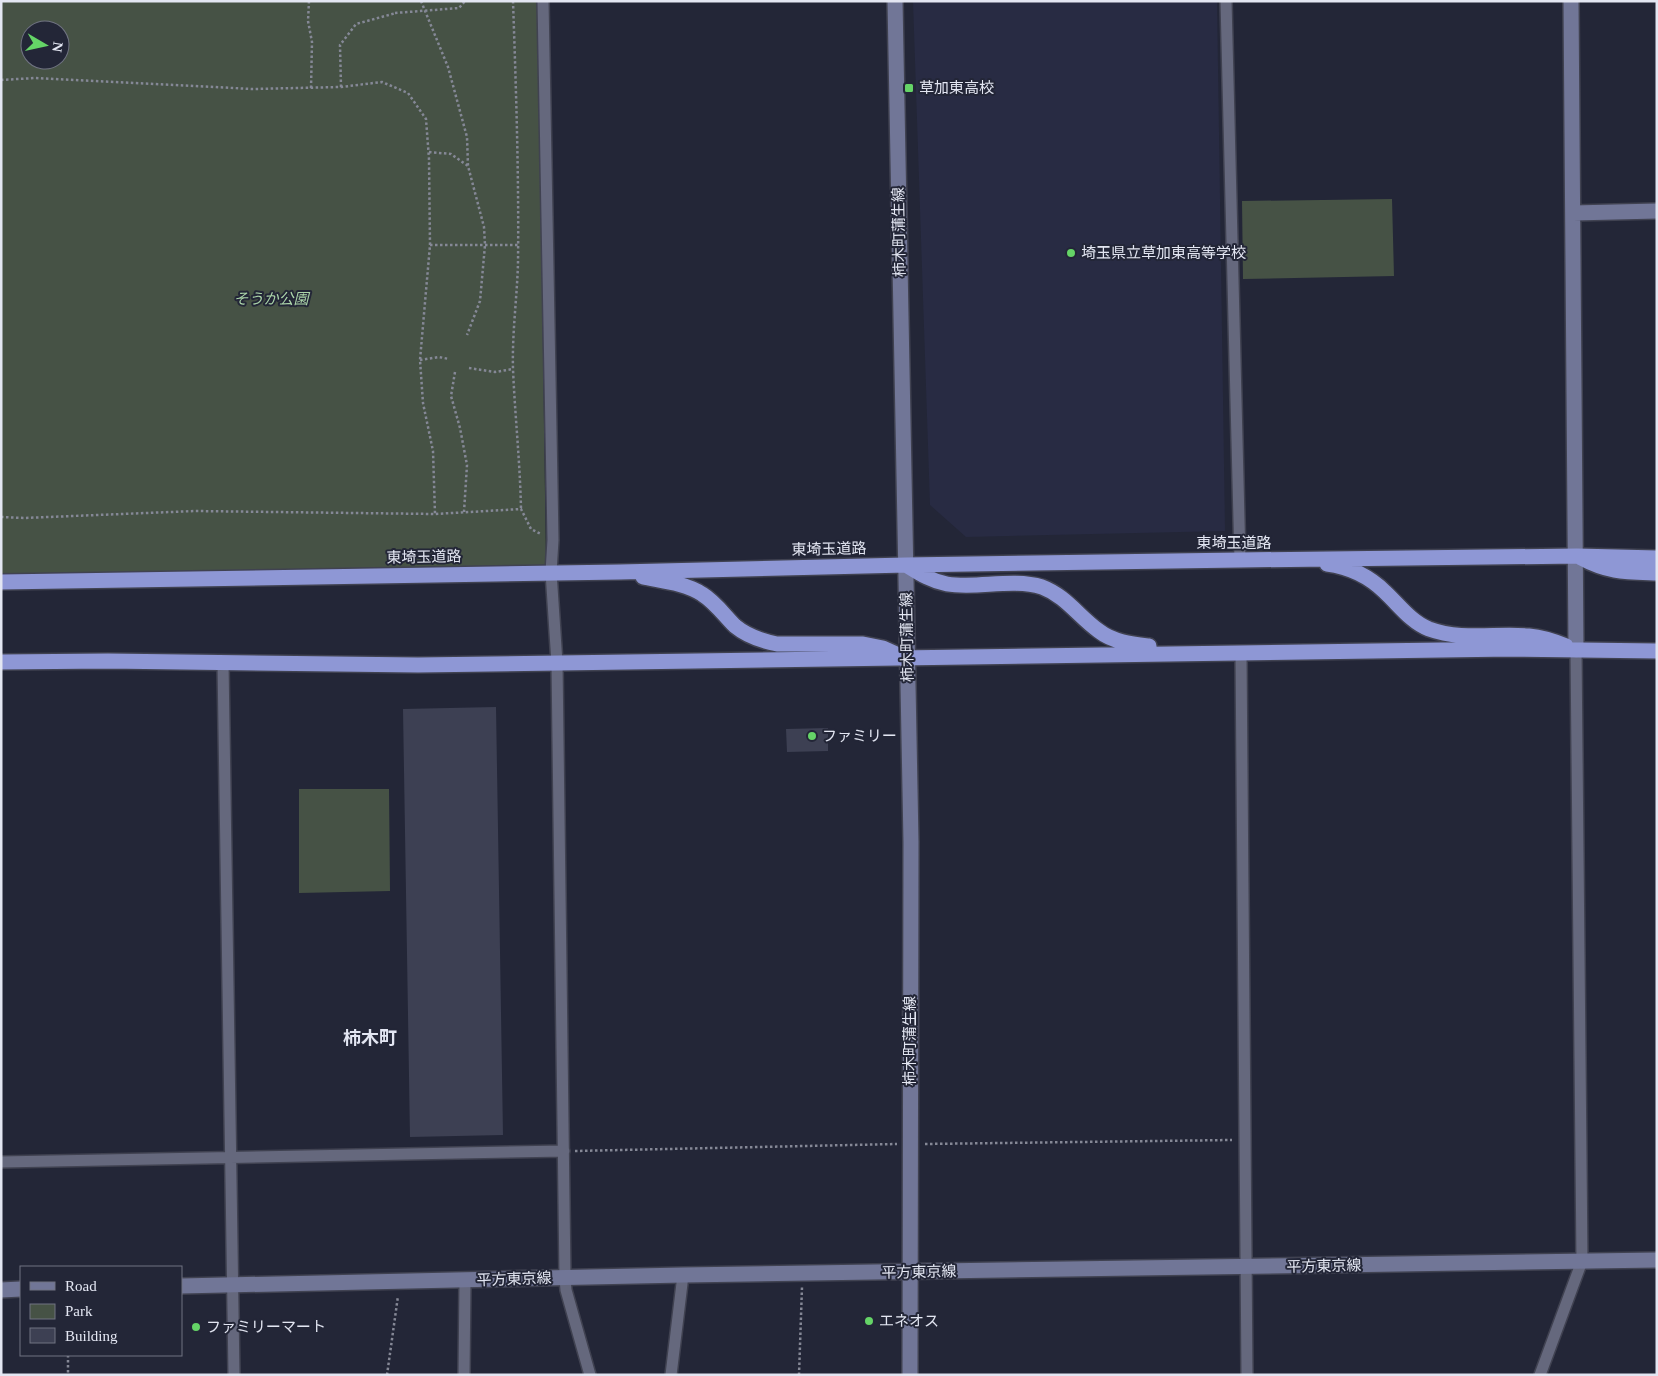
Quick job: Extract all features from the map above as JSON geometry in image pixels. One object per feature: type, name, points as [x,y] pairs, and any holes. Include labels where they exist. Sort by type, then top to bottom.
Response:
[{"type":"highway","name":"東埼玉道路","points":[[1,582],[1370,558],[1577,556],[1657,558]]},
{"type":"highway","points":[[1577,556],[1597,567],[1617,572],[1657,573]]},
{"type":"highway","points":[[1303,560],[1353,571],[1371,580],[1413,619],[1428,628],[1450,634],[1471,636],[1529,636],[1553,640],[1576,650]]},
{"type":"highway","points":[[906,565],[929,579],[948,584],[1024,584],[1042,588],[1056,594],[1072,606],[1099,632],[1113,639],[1188,653]]},
{"type":"highway","points":[[620,572],[694,590],[712,602],[737,627],[764,642],[777,644],[863,644],[883,648],[908,659]]},
{"type":"highway","points":[[1,662],[223,662],[418,665],[1511,649],[1657,651]]},
{"type":"main road","name":"柿木町蒲生線","points":[[895,1],[911,842],[910,1375]]},
{"type":"main road","points":[[1571,1],[1577,556],[1576,650]]},
{"type":"main road","points":[[1574,213],[1657,211]]},
{"type":"main road","name":"平方東京線","points":[[182,1286],[1657,1260]]},
{"type":"main road","points":[[1,1290],[20,1290]]},
{"type":"street","points":[[543,1],[553,540],[551,572],[557,663],[565,1278],[566,1290],[590,1375]]},
{"type":"street","points":[[1226,1],[1240,560]]},
{"type":"street","points":[[1540,1375],[1582,1261],[1576,650]]},
{"type":"street","points":[[1241,654],[1247,1375]]},
{"type":"street","points":[[223,662],[231,1285],[234,1375]]},
{"type":"street","points":[[1,1162],[564,1151]]},
{"type":"street","points":[[671,1375],[683,1276]]},
{"type":"street","points":[[464,1375],[465,1281]]},
{"type":"path","points":[[309,1],[308,21],[312,42],[311,88]]},
{"type":"path","points":[[421,1],[448,67],[467,137],[468,166],[484,227],[485,245],[480,301],[467,335]]},
{"type":"path","points":[[341,87],[340,44],[356,24],[395,13],[459,8],[465,1]]},
{"type":"path","points":[[513,1],[518,140],[518,245],[513,326],[513,369],[521,509],[531,529],[553,540]]},
{"type":"path","points":[[1,80],[35,78],[253,89],[341,87],[382,82],[408,93],[426,119],[430,245],[420,360],[423,403],[433,451],[435,514]]},
{"type":"path","points":[[428,152],[451,154],[468,166]]},
{"type":"path","points":[[430,245],[518,245]]},
{"type":"path","points":[[420,360],[439,357],[448,359]]},
{"type":"path","points":[[469,368],[495,372],[513,369]]},
{"type":"path","points":[[455,372],[451,396],[460,428],[467,465],[464,512]]},
{"type":"path","points":[[1,517],[24,518],[195,510],[435,514],[521,509]]},
{"type":"path","points":[[799,1375],[802,1287]]},
{"type":"path","points":[[387,1375],[398,1296]]},
{"type":"path","points":[[68,1356],[68,1375]]},
{"type":"shaded area","name":"埼玉県立草加東高等学校","points":[[913,1],[1217,1],[1225,531],[966,537],[930,505]]},
{"type":"green space","name":"そうか公園","points":[[1,1],[538,1],[546,565],[1,574]]},
{"type":"green space","points":[[1392,199],[1394,276],[1243,279],[1242,201]]},
{"type":"green space","points":[[299,789],[389,789],[390,891],[299,893]]},
{"type":"building","points":[[496,707],[503,1135],[410,1137],[403,709]]},
{"type":"building","points":[[828,728],[828,751],[787,752],[786,729]]},
{"type":"place","name":"草加東高校","points":[[909,88]]},
{"type":"place","name":"埼玉県立草加東高等学校","points":[[1071,253]]},
{"type":"place","name":"ファミリー","points":[[812,736]]},
{"type":"place","name":"エネオス","points":[[869,1321]]},
{"type":"place","name":"ファミリーマート","points":[[196,1327]]},
{"type":"district","name":"柿木町","points":[[370,1038]]}]
